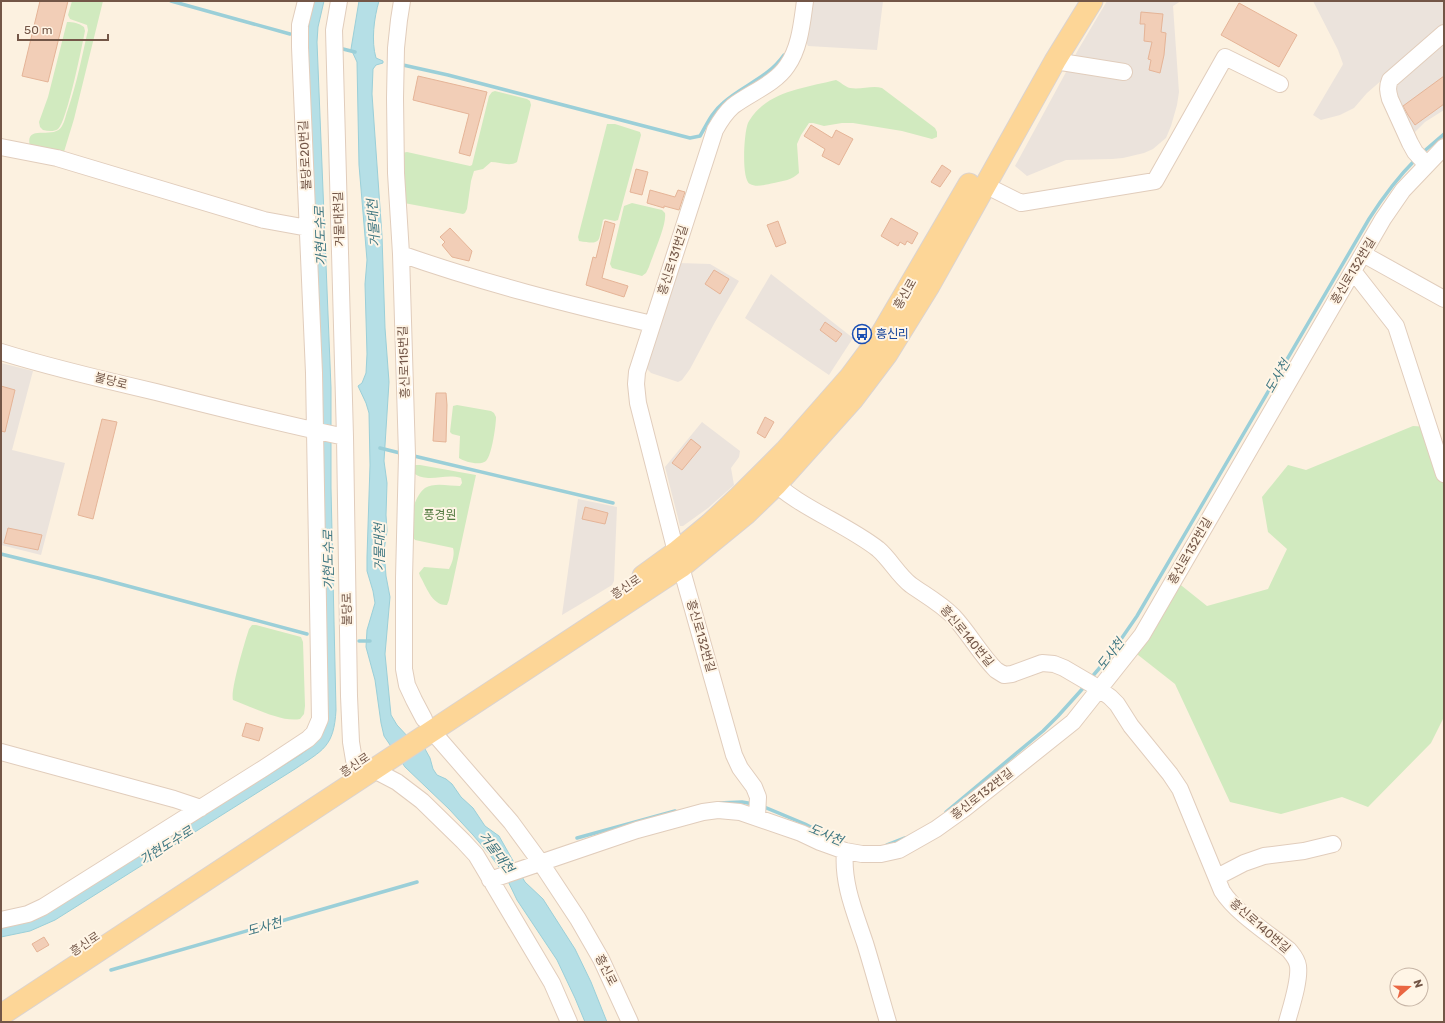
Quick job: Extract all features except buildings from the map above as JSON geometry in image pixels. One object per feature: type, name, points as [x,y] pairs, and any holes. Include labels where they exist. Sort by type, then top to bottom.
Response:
[{"type":"main road","name":"흥신로","points":[[1,1015],[226,866],[426,727],[747,513],[770,479],[785,451],[850,377],[879,338],[1077,1]]},
{"type":"main road","name":"흥신로","points":[[770,479],[853,399],[887,354],[925,292],[1055,61],[1092,1]]},
{"type":"main road","name":"흥신로","points":[[1,999],[212,859],[370,766]]},
{"type":"street","name":"불당로20번길","points":[[1,920],[28,914],[43,907],[201,808],[302,743],[314,733],[320,719],[314,373],[300,48],[300,26],[306,1]]},
{"type":"street","name":"거물대천길","points":[[339,1],[334,30],[345,437]]},
{"type":"street","name":"흥신로115번길","points":[[402,1],[396,48],[395,98],[396,173],[401,254],[407,455],[404,578],[404,670],[407,685],[426,727]]},
{"type":"street","name":"흥신로131번길","points":[[679,559],[638,402],[636,384],[637,372],[715,130],[725,114],[734,106],[778,76],[787,67],[794,55],[799,38],[805,1]]},
{"type":"street","points":[[1422,159],[1407,138],[1390,99],[1388,85],[1390,80],[1444,33]]},
{"type":"street","points":[[985,185],[1021,203],[1155,181],[1224,57],[1280,84]]},
{"type":"street","points":[[1055,61],[1124,72]]},
{"type":"street","points":[[1,147],[78,164],[264,220],[308,228]]},
{"type":"street","name":"흥신로132번길","points":[[679,559],[734,755],[740,768],[754,787],[757,808],[801,833],[820,842],[846,851],[862,854],[881,854],[899,850],[936,829],[964,809],[1073,722],[1091,685],[1142,635],[1362,254],[1422,159],[1444,147]]},
{"type":"street","points":[[401,254],[456,273],[576,306],[652,324]]},
{"type":"street","points":[[1362,254],[1444,299]]},
{"type":"street","points":[[1353,270],[1398,330],[1444,474]]},
{"type":"street","name":"불당로","points":[[1,352],[30,362],[345,437],[351,742],[370,766]]},
{"type":"street","name":"흥신로140번길","points":[[770,479],[810,508],[867,541],[880,551],[911,585],[939,603],[953,615],[996,670],[1004,675],[1012,674],[1042,663],[1054,664],[1064,668],[1110,697],[1117,704],[1131,726],[1180,788],[1222,891],[1227,899],[1295,956],[1298,966],[1297,977],[1287,1022]]},
{"type":"street","name":"흥신로","points":[[426,727],[511,822],[537,864],[578,919],[601,959],[630,1022]]},
{"type":"street","points":[[1,752],[167,797],[201,808]]},
{"type":"street","points":[[370,766],[397,782],[422,801],[463,841],[494,879],[552,983],[569,1022]]},
{"type":"street","points":[[494,879],[637,830],[703,812],[718,810],[740,812],[757,808]]},
{"type":"street","points":[[1217,877],[1244,863],[1264,856],[1304,851],[1333,844]]},
{"type":"street","points":[[846,851],[844,864],[850,898],[888,1022]]},
{"type":"shaded area","points":[[812,1],[883,1],[877,50],[808,46],[806,42]]},
{"type":"shaded area","points":[[1107,1],[1181,1],[1173,6],[1179,92],[1177,105],[1166,138],[1153,149],[1144,153],[1112,159],[1066,160],[1027,176],[1015,166],[1078,50]]},
{"type":"shaded area","points":[[1313,1],[1443,1],[1444,26],[1367,93],[1354,108],[1340,115],[1321,120],[1313,115],[1343,64],[1338,50]]},
{"type":"shaded area","points":[[1444,39],[1444,110],[1425,122],[1411,136],[1392,85]]},
{"type":"shaded area","points":[[679,263],[710,264],[739,281],[690,369],[682,380],[678,382],[651,373],[647,369],[647,365]]},
{"type":"shaded area","points":[[771,274],[853,338],[829,375],[745,318]]},
{"type":"shaded area","points":[[1,363],[33,371],[12,450],[65,463],[41,555],[1,545]]},
{"type":"shaded area","points":[[702,422],[740,451],[739,457],[731,468],[734,485],[708,508],[683,526],[680,526],[665,467]]},
{"type":"shaded area","points":[[578,499],[617,507],[614,581],[612,585],[562,615]]},
{"type":"green space","points":[[72,1],[103,1],[74,119],[63,155],[30,147],[29,140],[31,135],[35,133],[53,132],[58,130],[63,124],[71,99],[88,30],[87,25],[70,19],[68,15]]},
{"type":"green space","points":[[67,22],[84,27],[85,31],[78,67],[62,123],[56,130],[43,130],[40,127],[39,122],[48,97]]},
{"type":"green space","points":[[836,80],[850,88],[882,88],[935,128],[937,137],[932,139],[902,131],[853,123],[824,126],[809,123],[797,144],[799,173],[790,179],[781,182],[759,186],[750,184],[747,181],[745,174],[744,155],[748,123],[754,114],[762,106],[787,92]]},
{"type":"green space","points":[[495,91],[530,101],[531,105],[517,162],[508,164],[491,162],[483,169],[474,171],[467,209],[463,214],[404,203],[402,153],[407,152],[470,166],[472,165],[489,96]]},
{"type":"green space","points":[[607,124],[615,124],[640,132],[641,135],[618,220],[603,220],[600,237],[596,242],[579,241],[578,237]]},
{"type":"green space","points":[[632,203],[662,210],[665,213],[664,225],[659,240],[649,267],[646,273],[642,276],[612,268],[610,264],[624,206]]},
{"type":"green space","points":[[457,405],[491,411],[494,413],[496,417],[492,447],[486,461],[472,463],[459,458],[460,436],[450,432],[453,406]]},
{"type":"green space","points":[[1413,426],[1430,427],[1444,477],[1444,717],[1431,743],[1368,807],[1342,797],[1281,814],[1230,802],[1175,684],[1133,651],[1172,578],[1207,606],[1268,589],[1287,549],[1268,532],[1262,497],[1288,465],[1306,470]]},
{"type":"green space","name":"풍경원","points":[[415,465],[476,475],[447,605],[433,599],[419,573],[424,567],[449,569],[453,559],[453,548],[415,540],[412,535],[411,521],[417,498],[425,488],[433,485],[460,486],[462,483],[461,478],[425,478],[413,473]]},
{"type":"green space","points":[[252,625],[301,637],[303,642],[305,706],[304,714],[300,719],[284,719],[233,700],[238,666],[249,629]]},
{"type":"water","name":"가현도수로","points":[[314,1],[324,1],[318,27],[317,42],[331,388],[331,488],[336,710],[333,732],[330,740],[320,752],[313,757],[55,920],[30,931],[1,937],[1,928],[26,922],[59,906],[300,755],[315,743],[325,728],[327,714],[307,48],[309,22]]},
{"type":"water","name":"거물대천","points":[[359,1],[379,1],[373,37],[376,58],[383,61],[383,63],[376,65],[373,69],[372,94],[382,236],[385,328],[389,382],[384,461],[387,483],[387,531],[384,550],[386,576],[390,597],[385,654],[391,715],[397,725],[410,739],[425,749],[437,775],[446,779],[452,784],[461,797],[473,808],[485,826],[499,836],[525,882],[543,899],[575,949],[591,982],[607,1022],[585,1022],[557,960],[517,900],[505,875],[490,855],[449,809],[405,767],[384,736],[375,680],[366,647],[367,630],[375,603],[367,571],[370,465],[369,413],[358,386],[362,383],[366,373],[367,354],[365,284],[367,260],[359,165],[357,62],[351,49]]},
{"type":"waterway","points":[[171,1],[290,34]]},
{"type":"waterway","points":[[343,49],[355,52]]},
{"type":"waterway","points":[[403,65],[448,75],[690,138],[700,136],[710,118],[719,107],[771,70],[784,55]]},
{"type":"waterway","name":"도사천","points":[[1422,153],[1444,134]]},
{"type":"waterway","name":"도사천","points":[[1091,678],[1108,658],[1137,616],[1369,219],[1391,188],[1416,159]]},
{"type":"waterway","points":[[380,448],[400,453]]},
{"type":"waterway","points":[[414,456],[613,503]]},
{"type":"waterway","points":[[1,554],[98,578],[307,634]]},
{"type":"waterway","points":[[359,641],[370,641]]},
{"type":"waterway","name":"도사천","points":[[946,812],[1043,731],[1085,686]]},
{"type":"waterway","name":"도사천","points":[[718,803],[742,802],[754,804]]},
{"type":"waterway","name":"도사천","points":[[762,806],[805,824],[834,839]]},
{"type":"waterway","name":"도사천","points":[[577,838],[675,811]]},
{"type":"waterway","name":"도사천","points":[[887,845],[905,838]]},
{"type":"waterway","name":"도사천","points":[[111,970],[417,882]]},
{"type":"place","name":"흥신리","points":[[862,334]]}]
